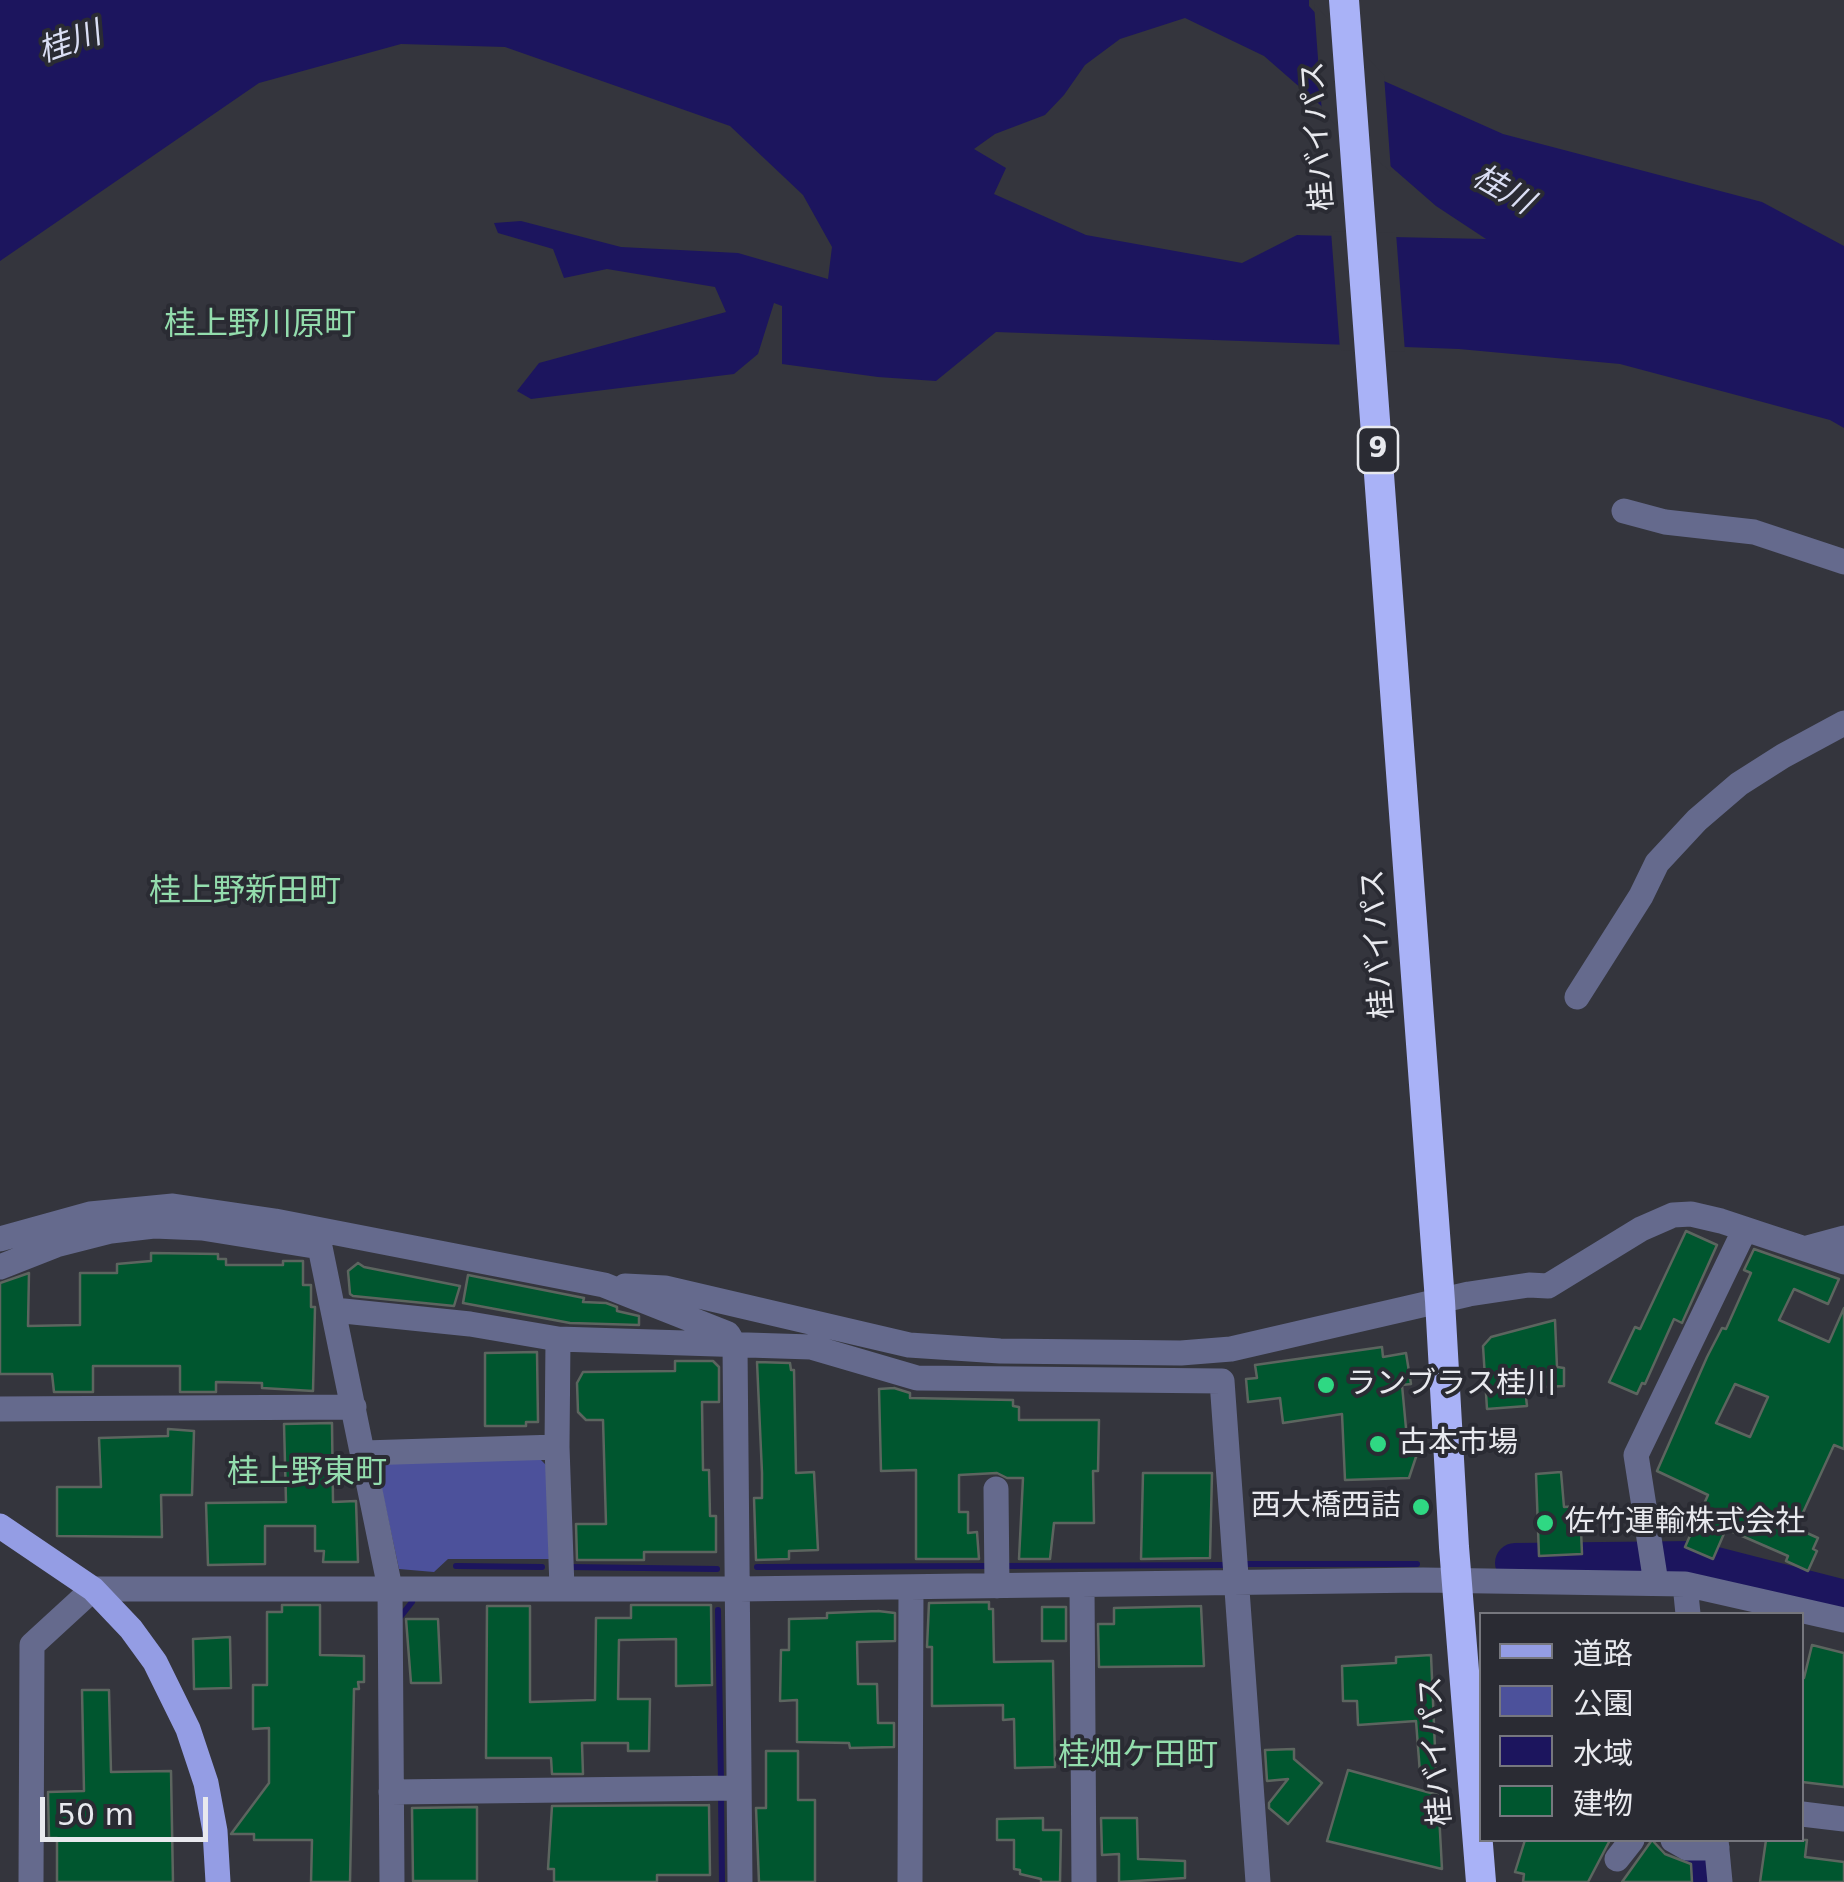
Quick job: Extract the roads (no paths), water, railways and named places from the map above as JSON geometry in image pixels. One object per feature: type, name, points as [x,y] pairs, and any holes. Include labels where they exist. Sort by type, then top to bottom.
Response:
[{"type":"highway","name":"桂バイパス","points":[[1344,0],[1482,1882]]},
{"type":"main road","points":[[0,1526],[93,1588],[155,1662],[188,1729],[211,1808],[218,1882]]},
{"type":"street","points":[[1624,511],[1665,522],[1754,532],[1844,562]]},
{"type":"street","points":[[1577,996],[1641,896],[1657,863],[1697,820],[1739,784],[1844,723]]},
{"type":"street","points":[[0,1240],[90,1214],[173,1206],[274,1220],[604,1285],[665,1288],[908,1345],[1092,1353],[1180,1354],[1231,1349],[1440,1301],[1529,1285],[1548,1286],[1640,1229],[1673,1215],[1691,1214],[1746,1228],[1844,1262]]},
{"type":"street","points":[[0,1267],[110,1231],[154,1226],[202,1228],[320,1247],[390,1588],[392,1882]]},
{"type":"street","points":[[1654,1569],[1636,1455],[1746,1228]]},
{"type":"street","points":[[1807,1248],[1844,1238]]},
{"type":"street","points":[[604,1285],[728,1334],[735,1346],[740,1882]]},
{"type":"street","points":[[334,1310],[470,1324],[558,1339],[811,1347],[917,1378],[1222,1381],[1258,1882]]},
{"type":"street","points":[[558,1339],[562,1588]]},
{"type":"street","points":[[0,1409],[354,1407]]},
{"type":"street","points":[[364,1453],[557,1447]]},
{"type":"street","points":[[996,1489],[997,1572]]},
{"type":"street","points":[[31,1882],[32,1645],[93,1588],[911,1587],[997,1572],[1082,1586],[1459,1580],[1654,1569],[1684,1584],[1844,1620]]},
{"type":"street","points":[[1684,1584],[1688,1612]]},
{"type":"street","points":[[1082,1586],[1084,1882]]},
{"type":"street","points":[[910,1882],[911,1587]]},
{"type":"street","points":[[391,1792],[739,1788]]},
{"type":"street","points":[[1804,1814],[1844,1819]]},
{"type":"street","points":[[1676,1842],[1687,1848],[1716,1844],[1720,1882]]},
{"type":"water","name":"桂川","points":[[0,0],[1309,0],[1309,6],[1375,77],[1503,134],[1762,202],[1844,246],[1844,428],[1830,420],[1620,364],[1459,349],[996,332],[936,381],[878,377],[782,364],[782,306],[774,303],[758,354],[734,374],[531,399],[517,391],[539,363],[726,312],[715,287],[607,269],[564,278],[553,249],[498,233],[494,223],[521,221],[621,247],[738,253],[828,279],[832,247],[803,195],[730,126],[505,47],[401,44],[259,83],[0,261]],"holes":[[[1185,18],[1264,56],[1436,206],[1486,239],[1297,235],[1242,263],[1086,235],[994,194],[1006,168],[974,149],[995,134],[1045,115],[1085,65],[1120,39]]]},
{"type":"waterway","points":[[1515,1563],[1693,1561],[1844,1600]]},
{"type":"waterway","points":[[1243,1564],[1417,1564]]},
{"type":"waterway","points":[[1003,1566],[1230,1565]]},
{"type":"waterway","points":[[456,1566],[542,1567]]},
{"type":"waterway","points":[[757,1567],[990,1566]]},
{"type":"waterway","points":[[569,1567],[717,1569]]},
{"type":"waterway","points":[[401,1616],[412,1602]]},
{"type":"waterway","points":[[718,1610],[721,1781]]},
{"type":"waterway","points":[[721,1793],[722,1882]]},
{"type":"waterway","points":[[1703,1861],[1705,1882]]},
{"type":"place","name":"ランブラス桂川","points":[[1326,1385]]},
{"type":"place","name":"古本市場","points":[[1378,1444]]},
{"type":"place","name":"西大橋西詰","points":[[1421,1507]]},
{"type":"place","name":"佐竹運輸株式会社","points":[[1545,1523]]},
{"type":"district","name":"桂上野川原町","points":[[260,326]]},
{"type":"district","name":"桂上野新田町","points":[[245,893]]},
{"type":"district","name":"桂上野東町","points":[[307,1474]]},
{"type":"district","name":"桂畑ケ田町","points":[[1138,1757]]}]
